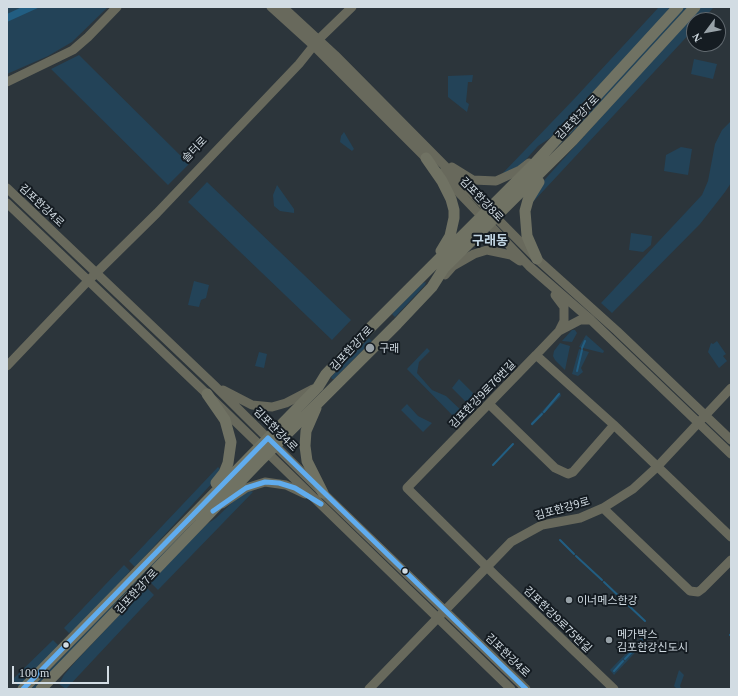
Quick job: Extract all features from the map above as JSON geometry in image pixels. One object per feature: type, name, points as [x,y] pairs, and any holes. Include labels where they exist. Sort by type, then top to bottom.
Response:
[{"type":"main road","name":"김포한강7로","points":[[23,689],[189,518],[268,445],[320,391],[397,324],[432,287],[444,268],[550,145],[678,7]]},
{"type":"main road","name":"김포한강7로","points":[[320,391],[332,369],[427,270],[489,217],[573,140],[695,7]]},
{"type":"main road","points":[[533,262],[526,229],[525,211],[528,200],[540,180],[573,140]]},
{"type":"main road","points":[[427,270],[450,236],[454,218],[451,199],[429,155]]},
{"type":"main road","points":[[189,518],[224,474],[230,456],[231,442],[228,428],[211,390]]},
{"type":"main road","points":[[320,391],[310,419],[305,443],[307,461],[321,498]]},
{"type":"main road","name":"김포한강7로","points":[[41,689],[210,513],[268,445]]},
{"type":"street","points":[[7,82],[73,50],[117,7]]},
{"type":"street","name":"김포한강8로","points":[[271,7],[316,42]]},
{"type":"street","name":"김포한강8로","points":[[283,7],[533,262],[617,331],[731,440]]},
{"type":"street","name":"솔터로","points":[[7,366],[88,280],[157,213],[299,64],[316,42],[352,7]]},
{"type":"street","points":[[429,155],[473,180],[496,181],[520,170],[550,145]]},
{"type":"street","name":"김포한강4로","points":[[7,188],[96,273],[211,390],[321,498],[438,618],[511,689]]},
{"type":"street","name":"김포한강4로","points":[[7,203],[88,280],[211,390]]},
{"type":"street","points":[[432,287],[453,266],[474,254],[487,250],[497,251],[533,262]]},
{"type":"street","name":"김포한강8로","points":[[533,262],[542,278],[591,320],[731,454]]},
{"type":"street","points":[[542,278],[564,307],[564,321],[559,331]]},
{"type":"street","points":[[559,331],[580,320],[591,320]]},
{"type":"street","name":"김포한강9로76번길","points":[[486,567],[407,488],[559,331]]},
{"type":"street","points":[[536,355],[614,426],[731,537]]},
{"type":"street","name":"김포한강9로","points":[[369,689],[511,542],[542,525],[580,518],[603,508],[633,488],[657,467],[731,388]]},
{"type":"street","points":[[211,390],[252,404],[272,407],[320,391]]},
{"type":"street","points":[[489,404],[555,468],[568,474],[573,472],[614,426]]},
{"type":"street","points":[[210,513],[246,488],[265,482],[279,483],[321,498]]},
{"type":"street","name":"김포한강4로","points":[[321,498],[526,689]]},
{"type":"street","points":[[603,508],[690,591],[698,592],[702,589],[731,560]]},
{"type":"street","name":"김포한강9로75번길","points":[[486,567],[614,689]]},
{"type":"shaded area","points":[[7,7],[108,7],[72,42],[48,56],[7,74]]},
{"type":"shaded area","points":[[22,7],[40,7],[7,22],[7,14]]},
{"type":"shaded area","points":[[659,7],[670,7],[664,16],[550,138],[538,146],[521,165],[501,175],[575,98]]},
{"type":"shaded area","points":[[684,7],[688,7],[594,111],[553,151]]},
{"type":"shaded area","points":[[701,7],[714,7],[709,12],[696,12]]},
{"type":"shaded area","points":[[686,24],[686,38],[532,203],[538,187]]},
{"type":"shaded area","points":[[79,55],[189,164],[168,185],[51,69]]},
{"type":"shaded area","points":[[694,59],[717,64],[713,79],[691,74]]},
{"type":"shaded area","points":[[473,75],[472,82],[468,82],[466,102],[469,104],[467,112],[448,97],[448,76]]},
{"type":"shaded area","points":[[731,121],[731,183],[700,224],[612,313],[601,303],[702,195],[708,181],[715,144],[722,130]]},
{"type":"shaded area","points":[[344,132],[354,149],[352,151],[340,142],[341,136]]},
{"type":"shaded area","points":[[681,147],[692,149],[688,175],[664,171],[666,155]]},
{"type":"shaded area","points":[[207,182],[351,320],[332,340],[188,202]]},
{"type":"shaded area","points":[[277,185],[294,209],[294,213],[280,211],[274,206],[273,195]]},
{"type":"shaded area","points":[[631,233],[652,236],[651,245],[643,252],[629,250]]},
{"type":"shaded area","points":[[194,281],[209,285],[206,298],[201,300],[199,307],[188,305]]},
{"type":"shaded area","points":[[426,282],[425,285],[395,317],[392,314],[423,283]]},
{"type":"shaded area","points":[[572,330],[575,330],[577,333],[572,342],[562,341]]},
{"type":"shaded area","points":[[586,335],[604,351],[603,353],[579,347]]},
{"type":"shaded area","points":[[369,338],[372,341],[334,379],[332,379],[331,377]]},
{"type":"shaded area","points":[[717,341],[726,354],[723,356],[727,361],[719,368],[708,352],[711,343],[713,344]]},
{"type":"shaded area","points":[[560,343],[570,346],[565,370],[553,356],[554,351]]},
{"type":"shaded area","points":[[427,348],[430,351],[419,362],[417,373],[432,390],[446,396],[464,413],[457,420],[407,369]]},
{"type":"shaded area","points":[[579,349],[589,352],[581,368],[583,372],[578,376],[572,374]]},
{"type":"shaded area","points":[[259,352],[267,354],[264,368],[255,366]]},
{"type":"shaded area","points":[[496,378],[470,406],[452,388],[459,379],[474,394],[479,394]]},
{"type":"shaded area","points":[[560,392],[561,396],[532,426],[531,423]]},
{"type":"shaded area","points":[[407,404],[418,416],[432,423],[423,432],[401,410]]},
{"type":"shaded area","points":[[218,467],[222,471],[215,480],[135,567],[129,561]]},
{"type":"shaded area","points":[[251,491],[253,492],[158,590],[150,582],[207,524],[216,518],[241,494]]},
{"type":"shaded area","points":[[211,505],[36,689],[31,689],[126,589]]},
{"type":"shaded area","points":[[124,565],[130,571],[79,627],[69,633],[64,628]]},
{"type":"shaded area","points":[[146,587],[154,595],[66,689],[59,684],[64,675],[75,662]]},
{"type":"shaded area","points":[[644,635],[646,637],[613,672],[647,637],[648,639],[614,675],[610,670]]},
{"type":"shaded area","points":[[53,640],[58,645],[47,660],[19,687],[13,679]]},
{"type":"shaded area","points":[[679,670],[684,675],[680,686],[681,688],[677,689],[674,686]]},
{"type":"waterway","points":[[582,348],[585,341]]},
{"type":"waterway","points":[[577,371],[582,350]]},
{"type":"waterway","points":[[544,412],[559,394]]},
{"type":"waterway","points":[[532,424],[542,414]]},
{"type":"waterway","points":[[493,465],[513,444]]},
{"type":"waterway","points":[[560,540],[574,554]]},
{"type":"waterway","points":[[576,556],[602,580]]},
{"type":"waterway","points":[[604,582],[625,602]]},
{"type":"waterway","points":[[627,604],[645,621]]},
{"type":"waterway","points":[[625,659],[646,637]]},
{"type":"waterway","points":[[614,671],[623,661]]},
{"type":"transit line","points":[[23,689],[268,438],[526,689]]},
{"type":"transit line","points":[[213,511],[246,488],[265,482],[279,483],[295,488],[321,504]]},
{"type":"place","name":"구래","points":[[370,348]]},
{"type":"place","name":"이너메스한강","points":[[569,600]]},
{"type":"place","name":"메가박스 김포한강신도시","points":[[609,640]]},
{"type":"district","name":"구래동","points":[[490,240]]}]
